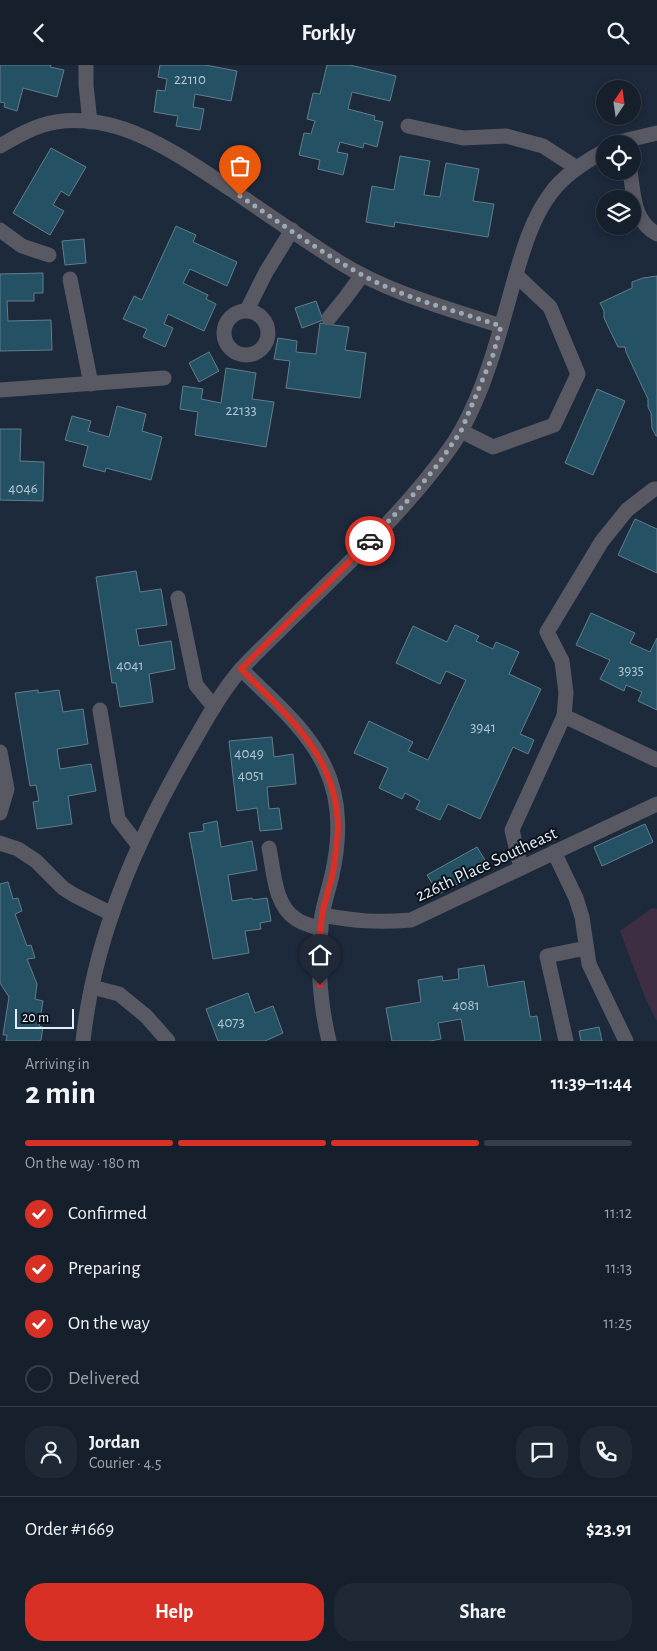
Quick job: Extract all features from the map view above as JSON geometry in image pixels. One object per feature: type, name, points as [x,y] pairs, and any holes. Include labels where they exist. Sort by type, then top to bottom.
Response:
[{"type":"street","points":[[86,65],[90,122]]},
{"type":"street","points":[[0,146],[26,131],[54,122],[90,122],[127,130],[174,151],[362,275],[406,295],[501,326]]},
{"type":"street","points":[[408,126],[463,138],[506,137],[542,146],[577,169]]},
{"type":"street","points":[[641,137],[657,133]]},
{"type":"street","points":[[83,1041],[92,987],[112,914],[159,802],[214,707],[241,669],[377,534],[439,463],[461,431],[493,355],[516,275],[536,215],[552,191],[577,169],[596,157]]},
{"type":"street","points":[[631,180],[635,204],[640,219],[648,229],[657,234]]},
{"type":"street","points":[[0,230],[22,246],[49,255]]},
{"type":"street","points":[[247,310],[266,272],[292,230]]},
{"type":"street","points":[[329,318],[362,275]]},
{"type":"street","points":[[461,431],[493,447],[554,425],[578,374],[550,307],[516,275]]},
{"type":"street","points":[[70,279],[91,384]]},
{"type":"street","points":[[0,391],[164,379]]},
{"type":"street","points":[[521,868],[512,830],[564,716],[566,693],[562,661],[547,632],[602,541],[627,510],[654,489],[657,489]]},
{"type":"street","points":[[178,598],[196,685],[214,707]]},
{"type":"street","points":[[241,669],[297,726],[325,767],[331,785],[338,826],[337,845],[322,922],[319,969],[321,1000],[328,1041]]},
{"type":"street","points":[[100,710],[118,819],[139,846]]},
{"type":"street","points":[[564,716],[657,760]]},
{"type":"street","points":[[0,751],[7,789],[0,813]]},
{"type":"street","name":"226th Place Southeast","points":[[269,848],[279,896],[285,910],[297,920],[384,923],[411,919],[657,804]]},
{"type":"street","points":[[0,843],[18,849],[36,861],[63,888],[93,906],[112,914]]},
{"type":"street","points":[[554,852],[576,898],[582,917],[589,964],[626,1041]]},
{"type":"street","points":[[566,1041],[547,956],[586,948]]},
{"type":"street","points":[[92,987],[119,994],[146,1016],[168,1041]]},
{"type":"shaded area","points":[[652,908],[657,909],[657,1021],[646,1000],[620,931]]},
{"type":"building","points":[[0,65],[51,65],[50,67],[64,70],[57,97],[23,88],[17,111],[4,107],[5,103],[0,102]]},
{"type":"building","points":[[160,65],[205,65],[237,71],[231,101],[195,94],[193,107],[204,109],[200,130],[176,126],[178,116],[154,112],[157,90],[165,91],[167,79],[158,77]]},
{"type":"building","points":[[327,65],[350,65],[396,76],[390,101],[352,92],[348,109],[375,116],[374,120],[383,122],[377,147],[364,143],[363,148],[340,142],[337,152],[348,154],[343,175],[318,169],[320,160],[299,155],[304,133],[311,134],[315,121],[307,119],[313,93],[320,94]]},
{"type":"building","points":[[51,148],[86,167],[69,196],[61,191],[53,205],[64,211],[50,235],[13,213]]},
{"type":"building","points":[[400,156],[430,161],[424,195],[440,197],[446,163],[479,169],[473,201],[494,204],[488,237],[395,222],[394,227],[366,222],[372,186],[394,190]]},
{"type":"building","points":[[176,226],[196,235],[193,242],[237,262],[227,286],[190,269],[183,283],[208,295],[206,299],[216,304],[204,331],[168,314],[164,324],[173,328],[165,347],[143,337],[147,329],[123,319],[134,296],[142,300]]},
{"type":"building","points":[[84,239],[86,263],[65,265],[62,241]]},
{"type":"building","points":[[43,273],[43,293],[34,293],[34,301],[7,301],[8,321],[51,320],[52,350],[0,351],[0,274]]},
{"type":"building","points":[[657,276],[656,436],[652,428],[648,399],[625,347],[618,347],[604,318],[604,311],[600,303],[632,288],[632,282]]},
{"type":"building","points":[[316,301],[323,320],[302,328],[295,308]]},
{"type":"building","points":[[320,323],[349,327],[345,350],[366,353],[360,398],[286,388],[290,361],[274,359],[278,338],[297,341],[296,352],[316,354]]},
{"type":"building","points":[[209,352],[219,371],[199,382],[189,363]]},
{"type":"building","points":[[226,368],[256,373],[252,399],[274,402],[266,447],[195,435],[198,412],[180,409],[183,386],[203,389],[201,399],[221,403]]},
{"type":"building","points":[[597,389],[625,401],[593,475],[565,463]]},
{"type":"building","points":[[117,406],[146,414],[142,431],[162,437],[151,480],[106,468],[105,472],[83,466],[88,446],[65,440],[72,416],[91,421],[88,431],[109,437]]},
{"type":"building","points":[[0,429],[21,429],[20,461],[44,462],[43,501],[0,500]]},
{"type":"building","points":[[635,519],[657,529],[657,573],[618,555]]},
{"type":"building","points":[[136,571],[140,592],[161,589],[167,625],[136,629],[139,646],[171,641],[175,669],[149,674],[153,702],[120,707],[116,683],[112,683],[96,577]]},
{"type":"building","points":[[591,613],[635,633],[630,643],[650,652],[657,638],[657,710],[638,701],[642,692],[626,685],[624,691],[600,679],[610,660],[576,645]]},
{"type":"building","points":[[455,625],[479,636],[476,641],[493,649],[496,642],[519,652],[509,674],[541,689],[520,734],[534,740],[528,754],[513,747],[480,819],[448,804],[440,820],[416,809],[420,801],[405,793],[402,799],[379,788],[388,768],[354,753],[369,721],[413,742],[408,751],[428,760],[466,680],[446,671],[440,684],[396,663],[413,626],[447,642]]},
{"type":"building","points":[[38,690],[38,693],[59,690],[63,712],[83,709],[88,744],[57,749],[60,769],[91,764],[96,791],[68,796],[72,824],[37,829],[33,802],[39,801],[36,785],[30,786],[15,693]]},
{"type":"building","points":[[272,737],[274,757],[293,754],[296,784],[267,787],[269,809],[279,808],[282,829],[260,831],[257,808],[237,811],[229,741]]},
{"type":"building","points":[[217,821],[221,847],[252,841],[257,870],[228,875],[232,901],[267,898],[271,921],[260,923],[261,929],[245,931],[249,953],[213,959],[189,833],[204,831],[203,824]]},
{"type":"building","points":[[645,824],[653,842],[602,866],[594,847]]},
{"type":"building","points":[[477,847],[489,867],[439,894],[427,875]]},
{"type":"building","points":[[8,882],[13,899],[18,898],[22,911],[15,914],[27,946],[31,945],[35,958],[27,959],[37,984],[35,999],[43,1001],[39,1026],[43,1027],[41,1040],[39,1041],[6,1041],[7,1035],[3,1035],[9,997],[0,983],[0,884]]},
{"type":"building","points":[[484,965],[488,987],[524,981],[530,1017],[537,1016],[541,1041],[465,1041],[461,1019],[438,1023],[441,1039],[430,1041],[392,1041],[386,1008],[421,1002],[418,980],[442,976],[443,981],[459,979],[458,969]]},
{"type":"building","points":[[248,993],[255,1013],[273,1006],[283,1033],[265,1041],[218,1041],[206,1009]]},
{"type":"building","points":[[599,1027],[602,1041],[581,1041],[579,1031]]},
{"type":"way so far","points":[[240,196],[339,262],[369,279],[406,295],[501,326],[493,355],[461,431],[439,463],[412,496],[370,541]]},
{"type":"route","points":[[320,985],[322,915],[337,845],[338,826],[331,785],[325,767],[312,745],[297,726],[241,669],[370,541]]}]
